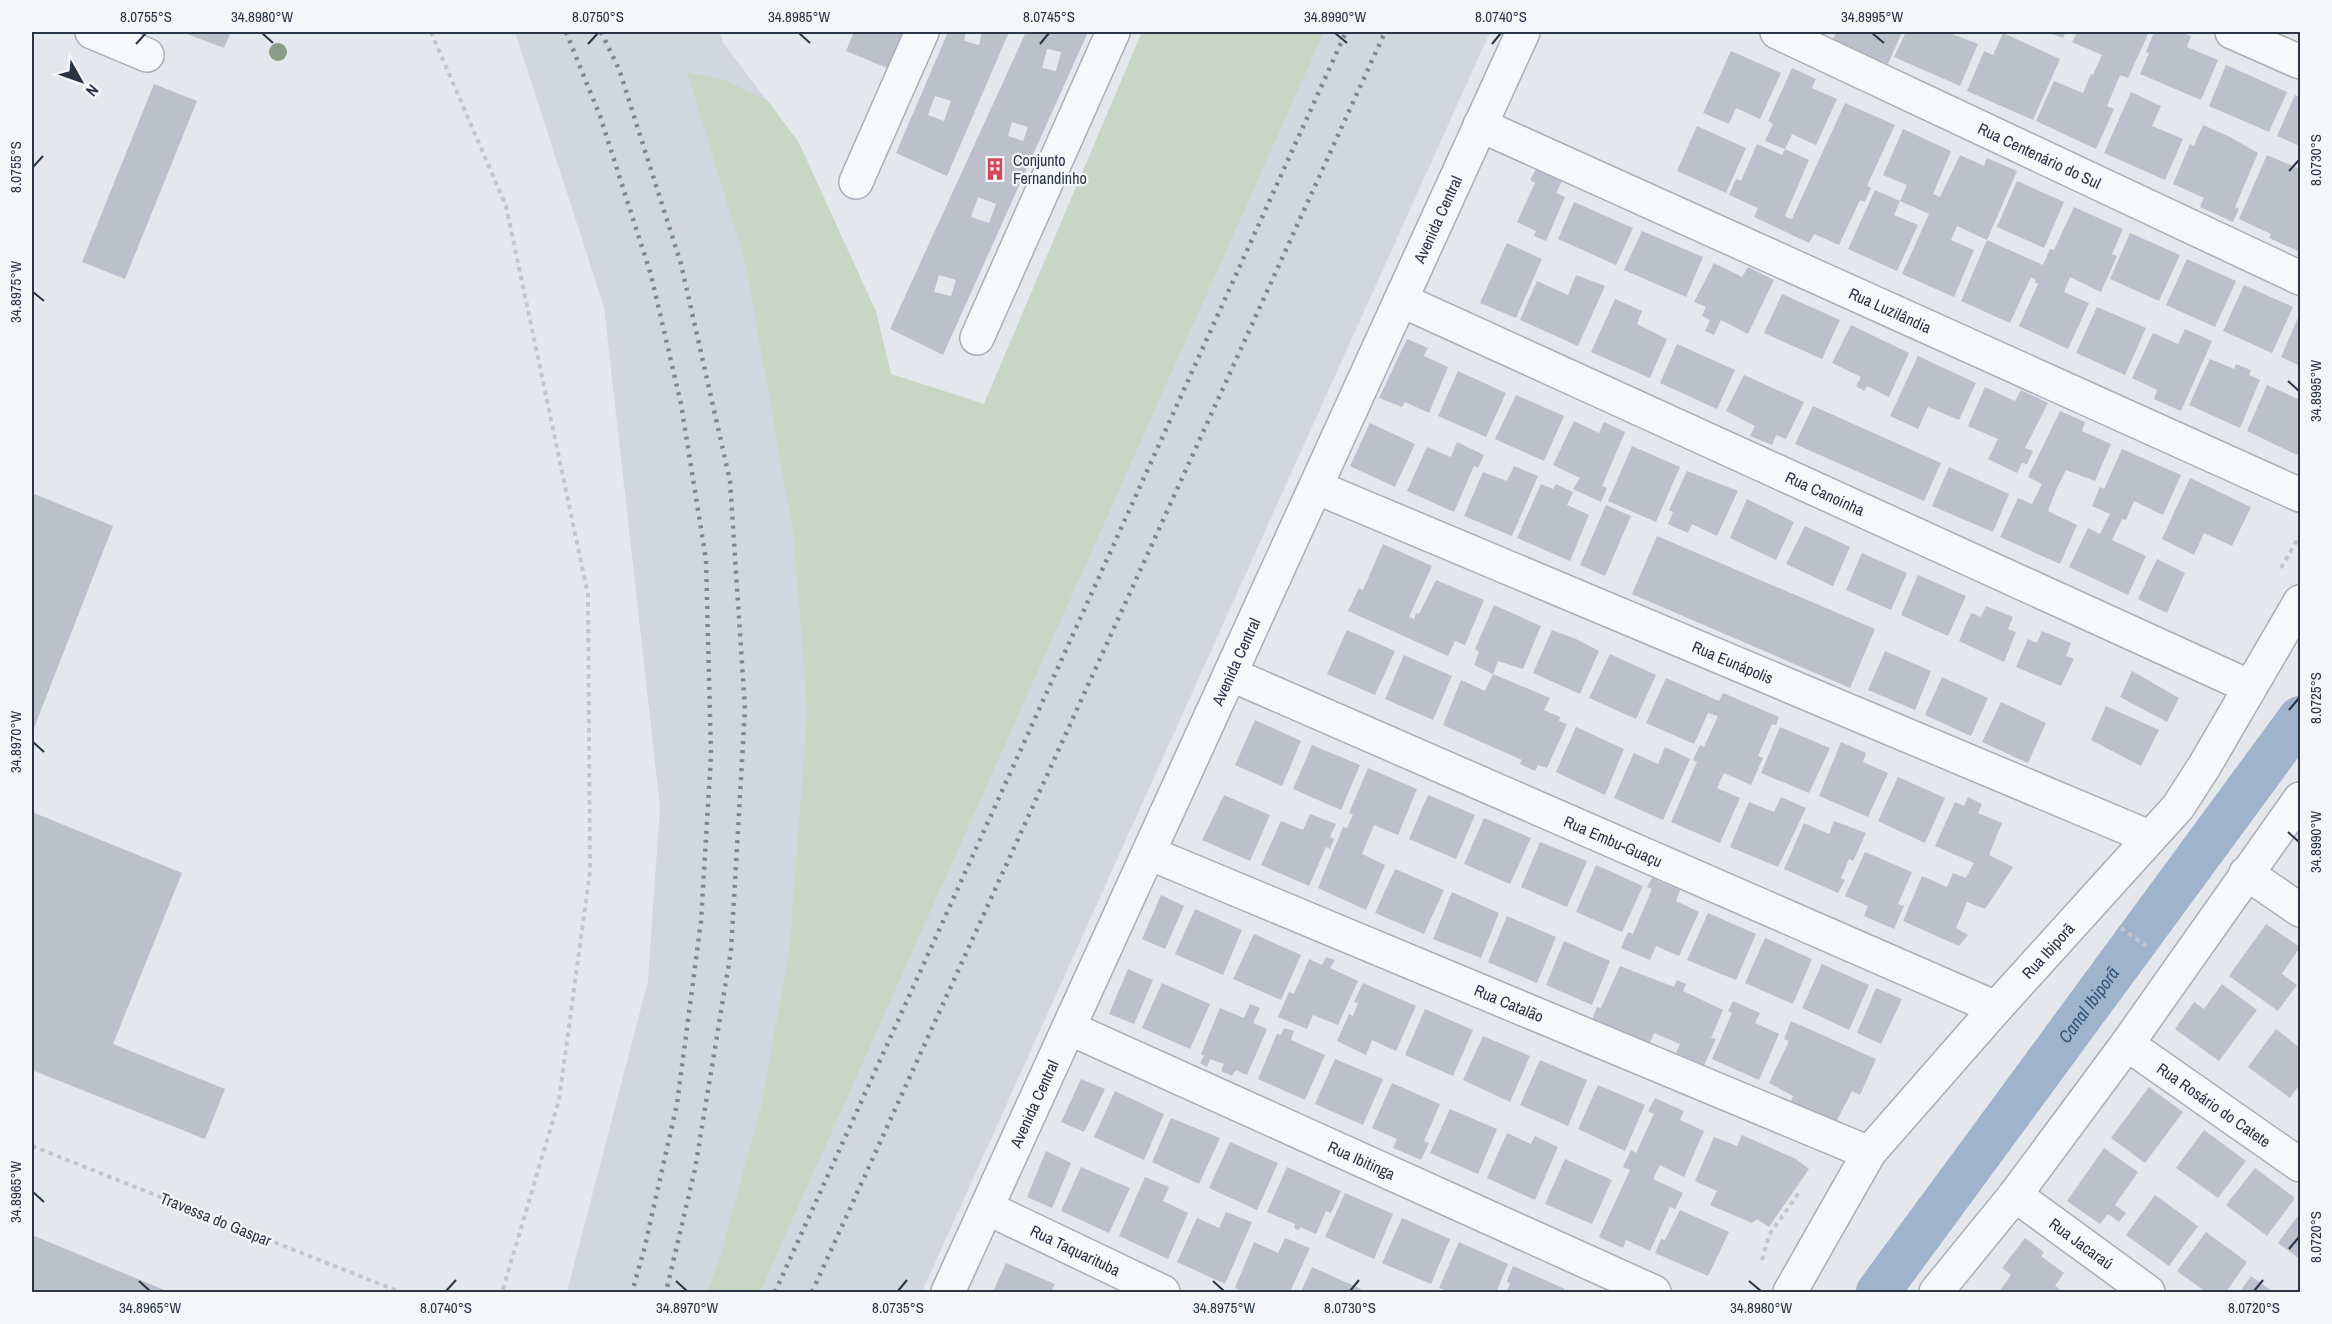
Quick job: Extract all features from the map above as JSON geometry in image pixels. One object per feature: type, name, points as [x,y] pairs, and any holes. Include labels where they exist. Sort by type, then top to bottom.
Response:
[{"type":"street","points":[[92,32],[147,55]]},
{"type":"street","points":[[856,182],[922,32]]},
{"type":"street","points":[[977,338],[1113,32]]},
{"type":"street","name":"Avenida Central","points":[[948,1293],[1523,32]]},
{"type":"street","name":"Rua Centenário do Sul","points":[[1777,32],[2301,279]]},
{"type":"street","points":[[2232,32],[2301,62]]},
{"type":"street","name":"Rua Luzilândia","points":[[1480,125],[2301,495]]},
{"type":"street","name":"Rua Canoinha","points":[[1401,300],[2250,687]]},
{"type":"street","name":"Rua Eunápolis","points":[[1316,487],[2150,837]]},
{"type":"street","name":"Rua Ibiporã","points":[[1790,1293],[1869,1153],[1996,1008],[2178,807],[2301,602]]},
{"type":"street","name":"Rua Embu-Guaçu","points":[[1230,674],[1996,1008]]},
{"type":"street","points":[[1936,1293],[2014,1195],[2127,1044],[2246,873],[2301,799]]},
{"type":"street","name":"Rua Catalão","points":[[1149,853],[1869,1153]]},
{"type":"street","points":[[2246,873],[2301,910]]},
{"type":"street","name":"Rua Ibitinga","points":[[1069,1028],[1654,1293]]},
{"type":"street","name":"Rua Rosário do Catete","points":[[2127,1044],[2301,1165]]},
{"type":"street","name":"Rua Jacaraú","points":[[2014,1195],[2148,1293]]},
{"type":"street","name":"Rua Taquarituba","points":[[987,1208],[1163,1293]]},
{"type":"path","points":[[431,32],[506,206],[588,595],[590,871],[559,1100],[502,1293]]},
{"type":"path","points":[[2120,927],[2158,954]]},
{"type":"path","name":"Travessa do Gaspar","points":[[32,1146],[400,1293]]},
{"type":"shaded area","points":[[515,32],[719,32],[724,44],[799,143],[876,312],[891,374],[984,404],[1142,32],[1490,32],[922,1292],[567,1292],[648,981],[660,806],[604,307]]},
{"type":"green space","points":[[1142,32],[1324,32],[760,1292],[707,1292],[718,1264],[762,1104],[790,944],[807,712],[794,538],[746,265],[687,72],[725,80],[768,101],[799,143],[876,312],[891,374],[984,404]]},
{"type":"building","points":[[182,32],[231,32],[224,48]]},
{"type":"building","points":[[854,32],[903,32],[887,68],[846,51]]},
{"type":"building","points":[[948,32],[966,32],[964,41],[979,45],[982,32],[1009,32],[947,176],[896,153]],"holes":[[[935,96],[951,101],[944,121],[928,115]]]},
{"type":"building","name":"Conjunto Fernandinho","points":[[1026,32],[1088,32],[943,355],[890,329]],"holes":[[[1047,49],[1061,52],[1056,71],[1042,68]],[[1012,122],[1028,127],[1023,141],[1008,136]],[[978,197],[996,204],[989,223],[971,217]],[[939,275],[956,280],[951,296],[934,292]]]},
{"type":"building","points":[[1836,32],[1902,32],[1888,64],[1833,40]]},
{"type":"building","points":[[1906,32],[1947,32],[1978,44],[1960,86],[1894,57]]},
{"type":"building","points":[[2047,32],[2066,32],[2063,38]]},
{"type":"building","points":[[2077,32],[2149,32],[2128,78],[2120,75],[2107,106],[2114,109],[2096,149],[2036,121],[2054,81],[2083,93],[2091,74],[2093,75],[2102,55],[2072,42]]},
{"type":"building","points":[[2154,32],[2180,32],[2191,36],[2187,47],[2218,60],[2201,100],[2140,74],[2149,53],[2146,52]]},
{"type":"building","points":[[2003,33],[2060,59],[2033,120],[1967,91],[1984,51],[1993,55]]},
{"type":"building","points":[[1731,51],[1781,73],[1760,119],[1736,108],[1729,124],[1703,113]]},
{"type":"building","points":[[2226,65],[2287,92],[2269,132],[2209,106]]},
{"type":"building","points":[[1792,68],[1816,79],[1812,88],[1837,99],[1816,145],[1792,134],[1785,149],[1765,141],[1773,124],[1768,121]]},
{"type":"building","points":[[154,84],[197,101],[125,279],[82,262]]},
{"type":"building","points":[[2131,92],[2161,106],[2152,126],[2183,139],[2165,180],[2104,153]]},
{"type":"building","points":[[2295,95],[2300,97],[2300,146],[2277,136]]},
{"type":"building","points":[[1845,103],[1895,125],[1867,186],[1871,188],[1865,202],[1860,200],[1839,245],[1814,234],[1809,243],[1754,217],[1758,208],[1729,195],[1736,179],[1741,181],[1757,144],[1782,155],[1785,149],[1809,160],[1785,216],[1792,219]]},
{"type":"building","points":[[2203,125],[2258,153],[2235,207],[2239,209],[2233,222],[2200,207],[2204,198],[2173,184],[2190,144],[2194,146]]},
{"type":"building","points":[[1697,126],[1746,148],[1726,193],[1677,171]]},
{"type":"building","points":[[1903,129],[1951,151],[1933,194],[1940,197],[1960,155],[1984,166],[1987,158],[2017,171],[1987,240],[1957,226],[1951,240],[1974,250],[1954,297],[1902,274],[1929,214],[1900,201],[1907,185],[1883,175]]},
{"type":"building","points":[[2267,155],[2300,169],[2300,252],[2269,238],[2271,234],[2239,219]]},
{"type":"building","points":[[1536,169],[1562,181],[1556,193],[1565,197],[1546,241],[1534,236],[1536,231],[1517,222],[1535,183],[1530,180]]},
{"type":"building","points":[[2017,181],[2064,202],[2044,248],[1997,227]]},
{"type":"building","points":[[1875,190],[1900,201],[1894,215],[1918,225],[1897,271],[1848,249]]},
{"type":"building","points":[[1574,202],[1633,228],[1616,265],[1558,239]]},
{"type":"building","points":[[2074,207],[2123,229],[2112,254],[2117,256],[2101,292],[2070,277],[2064,292],[2089,303],[2068,349],[2019,326],[2038,284],[2031,277],[2010,323],[1961,301],[1987,240],[2043,265],[2050,249],[2054,250]]},
{"type":"building","points":[[1642,231],[1703,257],[1686,297],[1624,270]]},
{"type":"building","points":[[2130,233],[2180,255],[2159,301],[2110,279]]},
{"type":"building","points":[[1507,243],[1542,259],[1516,318],[1480,303]]},
{"type":"building","points":[[2187,259],[2236,281],[2215,327],[2166,305]]},
{"type":"building","points":[[1714,263],[1742,277],[1748,267],[1774,280],[1748,334],[1721,320],[1714,335],[1705,331],[1710,320],[1702,316],[1706,307],[1694,302]]},
{"type":"building","points":[[1576,275],[1605,286],[1578,346],[1520,320],[1537,281],[1568,295]]},
{"type":"building","points":[[2244,285],[2293,307],[2272,353],[2223,331]]},
{"type":"building","points":[[1782,294],[1840,320],[1822,359],[1764,333]]},
{"type":"building","points":[[1615,299],[1642,311],[1637,324],[1667,339],[1650,378],[1591,352]]},
{"type":"building","points":[[2097,307],[2146,328],[2125,375],[2076,353]]},
{"type":"building","points":[[2300,313],[2300,366],[2281,357]]},
{"type":"building","points":[[1851,325],[1909,353],[1889,397],[1867,386],[1864,391],[1856,386],[1861,377],[1832,363]]},
{"type":"building","points":[[2185,329],[2212,341],[2181,411],[2154,399],[2157,390],[2132,378],[2153,333],[2178,344]]},
{"type":"building","points":[[1407,339],[1428,348],[1424,356],[1448,367],[1429,413],[1405,402],[1402,407],[1379,398]]},
{"type":"building","points":[[1677,344],[1735,370],[1717,409],[1660,383]]},
{"type":"building","points":[[1918,356],[1976,383],[1959,420],[1928,407],[1918,429],[1890,416]]},
{"type":"building","points":[[2210,359],[2234,369],[2236,364],[2251,370],[2249,375],[2260,380],[2240,428],[2189,405]]},
{"type":"building","points":[[1458,371],[1506,393],[1486,437],[1438,416]]},
{"type":"building","points":[[1744,375],[1804,402],[1786,439],[1776,435],[1772,445],[1750,436],[1755,426],[1726,411]]},
{"type":"building","points":[[2267,385],[2300,400],[2300,448],[2297,455],[2247,431]]},
{"type":"building","points":[[1985,387],[2015,401],[2021,390],[2048,403],[2025,448],[2033,451],[2027,464],[2022,463],[2017,473],[1988,459],[1998,439],[1968,426]]},
{"type":"building","points":[[1516,395],[1564,416],[1544,461],[1495,439]]},
{"type":"building","points":[[1813,406],[1941,463],[1924,501],[1795,444]]},
{"type":"building","points":[[2060,411],[2085,422],[2082,431],[2111,444],[2095,481],[2066,470],[2056,490],[2048,511],[2077,525],[2060,564],[2000,537],[2018,498],[2032,504],[2042,484],[2028,477]]},
{"type":"building","points":[[1574,421],[1599,433],[1604,422],[1625,432],[1602,486],[1607,488],[1601,502],[1573,489],[1580,478],[1553,465]]},
{"type":"building","points":[[1370,423],[1415,444],[1395,487],[1350,466]]},
{"type":"building","points":[[1457,442],[1484,455],[1478,468],[1474,466],[1454,512],[1407,491],[1427,447],[1451,457]]},
{"type":"building","points":[[1632,446],[1680,467],[1656,522],[1608,501]]},
{"type":"building","points":[[2122,449],[2181,475],[2163,515],[2134,501],[2126,520],[2122,519],[2112,540],[2146,556],[2128,595],[2069,567],[2088,528],[2100,534],[2110,514],[2092,506],[2100,487],[2104,489]]},
{"type":"building","points":[[1514,466],[1538,476],[1512,536],[1464,516],[1483,472],[1507,481]]},
{"type":"building","points":[[1949,467],[2009,494],[1993,532],[1932,506]]},
{"type":"building","points":[[1687,471],[1738,491],[1717,536],[1692,524],[1688,533],[1668,524],[1673,512],[1669,510]]},
{"type":"building","points":[[2190,478],[2251,507],[2232,546],[2204,533],[2194,555],[2162,539]]},
{"type":"building","points":[[1541,484],[1553,489],[1556,484],[1573,492],[1567,505],[1589,515],[1570,561],[1517,538]]},
{"type":"building","points":[[32,493],[113,526],[32,733]]},
{"type":"building","points":[[1747,499],[1794,522],[1776,560],[1730,538]]},
{"type":"building","points":[[1606,505],[1631,516],[1605,576],[1580,565]]},
{"type":"building","points":[[1805,526],[1850,547],[1833,586],[1786,564]]},
{"type":"building","points":[[1657,536],[1875,629],[1850,688],[1632,594]]},
{"type":"building","points":[[1383,544],[1432,566],[1409,617],[1414,619],[1416,613],[1419,614],[1436,580],[1484,600],[1465,645],[1455,641],[1448,656],[1348,611],[1359,588],[1363,590]]},
{"type":"building","points":[[1862,553],[1907,573],[1891,610],[1846,590]]},
{"type":"building","points":[[2157,559],[2185,573],[2167,613],[2138,599]]},
{"type":"building","points":[[1918,575],[1966,596],[1948,636],[1901,615]]},
{"type":"building","points":[[1494,605],[1541,626],[1523,669],[1498,661],[1493,674],[1474,665],[1479,652],[1475,649]]},
{"type":"building","points":[[1986,606],[2013,617],[2008,629],[2016,632],[2004,662],[1959,641],[1971,613],[1981,617]]},
{"type":"building","points":[[1347,630],[1395,651],[1375,695],[1327,674]]},
{"type":"building","points":[[1552,630],[1599,651],[1580,694],[1533,673]]},
{"type":"building","points":[[2042,631],[2071,643],[2066,656],[2074,659],[2061,686],[2016,667],[2028,639],[2037,643]]},
{"type":"building","points":[[1885,651],[1931,671],[1915,710],[1868,690]]},
{"type":"building","points":[[1610,654],[1656,675],[1636,719],[1589,698]]},
{"type":"building","points":[[1404,655],[1452,676],[1433,720],[1385,699]]},
{"type":"building","points":[[2132,671],[2179,698],[2167,722],[2120,697]]},
{"type":"building","points":[[1493,674],[1550,698],[1544,710],[1560,717],[1559,721],[1567,724],[1547,768],[1538,765],[1535,771],[1520,764],[1522,760],[1443,725],[1461,680],[1485,691]]},
{"type":"building","points":[[1942,677],[1988,698],[1971,736],[1925,715]]},
{"type":"building","points":[[1666,678],[1719,701],[1723,693],[1779,717],[1776,725],[1772,724],[1758,756],[1763,758],[1751,785],[1724,773],[1717,788],[1740,798],[1720,843],[1671,822],[1697,762],[1693,760],[1700,745],[1704,747],[1718,716],[1708,713],[1694,744],[1646,723]]},
{"type":"building","points":[[2001,702],[2046,723],[2028,763],[1982,742]]},
{"type":"building","points":[[2106,706],[2159,730],[2141,766],[2091,740]]},
{"type":"building","points":[[1255,720],[1301,741],[1282,786],[1235,765]]},
{"type":"building","points":[[1576,727],[1624,749],[1605,795],[1556,772]]},
{"type":"building","points":[[1780,727],[1830,748],[1809,793],[1761,773]]},
{"type":"building","points":[[1841,742],[1866,753],[1863,762],[1888,773],[1868,817],[1819,796]]},
{"type":"building","points":[[1312,745],[1360,765],[1341,810],[1293,789]]},
{"type":"building","points":[[1665,747],[1690,759],[1663,820],[1614,798],[1634,753],[1658,764]]},
{"type":"building","points":[[1368,768],[1417,789],[1398,835],[1374,825],[1362,854],[1385,865],[1366,910],[1318,888],[1343,827],[1347,828],[1353,815],[1349,813]]},
{"type":"building","points":[[1898,777],[1945,798],[1925,843],[1878,821]]},
{"type":"building","points":[[1224,795],[1270,815],[1250,861],[1202,840]]},
{"type":"building","points":[[1428,795],[1475,815],[1456,859],[1409,839]]},
{"type":"building","points":[[1781,797],[1806,808],[1778,867],[1730,847],[1749,802],[1774,812]]},
{"type":"building","points":[[1968,797],[1982,804],[1978,813],[2002,823],[1989,855],[2013,867],[1985,909],[1967,902],[1956,928],[1968,935],[1959,946],[1903,921],[1922,876],[1947,887],[1953,873],[1966,878],[1974,863],[1935,846],[1955,802],[1964,806]]},
{"type":"building","points":[[32,812],[182,873],[113,1044],[225,1089],[205,1139],[32,1070]]},
{"type":"building","points":[[1310,814],[1336,824],[1330,837],[1334,839],[1330,849],[1326,847],[1309,886],[1261,865],[1281,821],[1303,830]]},
{"type":"building","points":[[1484,818],[1531,838],[1510,884],[1464,864]]},
{"type":"building","points":[[1834,821],[1866,833],[1853,861],[1849,859],[1841,878],[1845,880],[1838,893],[1784,869],[1804,823],[1829,834]]},
{"type":"building","points":[[1540,842],[1587,861],[1567,907],[1521,887]]},
{"type":"building","points":[[1865,852],[1912,872],[1898,904],[1904,906],[1894,929],[1864,916],[1868,906],[1845,896]]},
{"type":"building","points":[[1596,865],[1643,886],[1622,932],[1576,912]]},
{"type":"building","points":[[1395,869],[1444,890],[1424,934],[1375,913]]},
{"type":"building","points":[[1652,878],[1680,890],[1676,901],[1699,912],[1679,956],[1656,946],[1650,960],[1621,948],[1628,932],[1633,934],[1652,889],[1647,887]]},
{"type":"building","points":[[1452,892],[1499,913],[1481,958],[1433,939]]},
{"type":"building","points":[[1161,895],[1184,906],[1165,949],[1142,939]]},
{"type":"building","points":[[1195,909],[1242,930],[1223,975],[1175,954]]},
{"type":"building","points":[[1708,913],[1756,934],[1736,980],[1687,960]]},
{"type":"building","points":[[1507,916],[1556,937],[1537,983],[1488,962]]},
{"type":"building","points":[[2266,924],[2300,947],[2282,974],[2297,985],[2278,1011],[2229,976]]},
{"type":"building","points":[[1254,934],[1301,955],[1281,1000],[1233,979]]},
{"type":"building","points":[[1765,938],[1812,959],[1793,1004],[1745,983]]},
{"type":"building","points":[[1564,941],[1610,961],[1592,1005],[1546,985]]},
{"type":"building","points":[[1326,957],[1335,960],[1330,968],[1358,981],[1338,1025],[1313,1015],[1307,1029],[1278,1017],[1289,992],[1294,994],[1309,959],[1322,965]]},
{"type":"building","points":[[1822,964],[1869,985],[1849,1030],[1802,1008]]},
{"type":"building","points":[[1620,966],[1674,987],[1677,980],[1686,984],[1683,991],[1723,1010],[1711,1038],[1716,1039],[1704,1065],[1676,1053],[1680,1044],[1654,1033],[1650,1043],[1592,1020],[1597,1007],[1601,1008]]},
{"type":"building","points":[[1128,969],[1153,980],[1134,1024],[1109,1014]]},
{"type":"building","points":[[1162,983],[1210,1004],[1190,1049],[1142,1028]]},
{"type":"building","points":[[1363,983],[1416,1006],[1396,1051],[1372,1040],[1366,1055],[1337,1041],[1349,1014],[1353,1016],[1358,1003],[1354,1002]]},
{"type":"building","points":[[2222,984],[2257,1010],[2219,1061],[2175,1029],[2194,1002],[2204,1009]]},
{"type":"building","points":[[1876,988],[1902,999],[1881,1044],[1857,1033]]},
{"type":"building","points":[[1733,1001],[1760,1013],[1755,1023],[1779,1034],[1759,1080],[1712,1059],[1732,1013],[1728,1011]]},
{"type":"building","points":[[1250,1004],[1260,1008],[1253,1023],[1267,1029],[1247,1075],[1236,1070],[1232,1076],[1221,1071],[1224,1064],[1210,1059],[1207,1067],[1200,1063],[1204,1056],[1201,1054],[1220,1008],[1244,1018]]},
{"type":"building","points":[[1425,1009],[1473,1030],[1453,1076],[1405,1055]]},
{"type":"building","points":[[1791,1021],[1876,1059],[1860,1095],[1852,1091],[1836,1122],[1790,1104],[1793,1096],[1769,1083],[1789,1041],[1784,1039]]},
{"type":"building","points":[[1284,1028],[1294,1031],[1291,1040],[1325,1055],[1305,1100],[1258,1079],[1277,1034],[1281,1035]]},
{"type":"building","points":[[2276,1029],[2300,1048],[2300,1084],[2290,1098],[2248,1067]]},
{"type":"building","points":[[1483,1036],[1530,1056],[1510,1102],[1463,1080]]},
{"type":"building","points":[[1335,1059],[1383,1079],[1363,1125],[1315,1104]]},
{"type":"building","points":[[1540,1060],[1587,1080],[1568,1126],[1520,1105]]},
{"type":"building","points":[[1081,1079],[1105,1089],[1084,1132],[1061,1122]]},
{"type":"building","points":[[1392,1083],[1440,1104],[1424,1141],[1429,1143],[1421,1160],[1393,1148],[1397,1139],[1372,1128]]},
{"type":"building","points":[[1598,1085],[1645,1105],[1625,1151],[1578,1129]]},
{"type":"building","points":[[2149,1087],[2183,1112],[2145,1163],[2111,1138]]},
{"type":"building","points":[[1115,1091],[1164,1114],[1144,1160],[1094,1137]]},
{"type":"building","points":[[1655,1098],[1684,1111],[1680,1120],[1704,1131],[1684,1177],[1660,1165],[1653,1179],[1683,1193],[1675,1209],[1670,1207],[1650,1251],[1626,1240],[1623,1248],[1599,1237],[1630,1170],[1623,1167],[1631,1150],[1636,1153],[1654,1114],[1648,1111]]},
{"type":"building","points":[[1450,1109],[1497,1129],[1478,1174],[1430,1153]]},
{"type":"building","points":[[1171,1118],[1220,1138],[1199,1184],[1152,1162]]},
{"type":"building","points":[[2204,1130],[2246,1161],[2218,1198],[2176,1168]]},
{"type":"building","points":[[1507,1133],[1531,1144],[1535,1136],[1558,1147],[1535,1200],[1487,1178]]},
{"type":"building","points":[[1742,1135],[1796,1159],[1809,1169],[1769,1227],[1757,1219],[1752,1223],[1710,1205],[1717,1191],[1695,1181],[1714,1137],[1737,1146]]},
{"type":"building","points":[[1230,1142],[1278,1163],[1257,1210],[1209,1188]]},
{"type":"building","points":[[2104,1148],[2138,1172],[2115,1205],[2126,1213],[2119,1222],[2108,1214],[2100,1224],[2067,1201]]},
{"type":"building","points":[[1046,1151],[1071,1163],[1052,1208],[1027,1197]]},
{"type":"building","points":[[1565,1159],[1612,1180],[1592,1224],[1545,1204]]},
{"type":"building","points":[[1081,1167],[1130,1188],[1109,1233],[1061,1211]]},
{"type":"building","points":[[1287,1167],[1341,1191],[1331,1213],[1326,1211],[1316,1234],[1300,1227],[1299,1230],[1294,1228],[1295,1224],[1267,1212]]},
{"type":"building","points":[[2255,1168],[2295,1198],[2267,1236],[2226,1205]]},
{"type":"building","points":[[1145,1177],[1169,1187],[1163,1201],[1188,1213],[1168,1259],[1119,1236]]},
{"type":"building","points":[[1345,1193],[1393,1214],[1374,1259],[1325,1237]]},
{"type":"building","points":[[2155,1195],[2198,1226],[2169,1266],[2126,1235]]},
{"type":"building","points":[[1680,1210],[1729,1232],[1708,1276],[1655,1253],[1661,1239],[1665,1240]]},
{"type":"building","points":[[1226,1212],[1252,1222],[1225,1284],[1177,1262],[1197,1218],[1219,1228]]},
{"type":"building","points":[[2300,1213],[2300,1259],[2278,1243]]},
{"type":"building","points":[[1402,1218],[1450,1239],[1431,1284],[1382,1263]]},
{"type":"building","points":[[2206,1232],[2247,1262],[2226,1292],[2206,1292],[2177,1271]]},
{"type":"building","points":[[32,1235],[169,1292],[32,1292]]},
{"type":"building","points":[[1285,1238],[1310,1248],[1290,1292],[1245,1292],[1235,1288],[1254,1242],[1278,1253]]},
{"type":"building","points":[[2025,1238],[2044,1252],[2041,1256],[2064,1273],[2055,1286],[2063,1292],[1999,1292],[2011,1275],[2002,1268]]},
{"type":"building","points":[[1459,1242],[1508,1264],[1496,1292],[1450,1292],[1439,1288]]},
{"type":"building","points":[[1006,1263],[1055,1284],[1051,1292],[993,1292]]},
{"type":"building","points":[[1513,1266],[1565,1289],[1563,1292],[1506,1292],[1510,1284],[1507,1281]]},
{"type":"building","points":[[1312,1267],[1361,1289],[1360,1292],[1301,1292]]},
{"type":"building","points":[[2251,1276],[2273,1292],[2240,1292]]},
{"type":"waterway","name":"Canal Ibiporã","points":[[1878,1292],[2300,718]]},
{"type":"railway","points":[[566,32],[600,116],[651,275],[681,404],[706,560],[711,755],[701,921],[677,1104],[644,1250],[632,1292]]},
{"type":"railway","points":[[601,32],[619,69],[681,264],[730,481],[745,709],[731,951],[695,1169],[666,1292]]},
{"type":"railway","points":[[775,1292],[1346,32]]},
{"type":"railway","points":[[812,1292],[1385,32]]},
{"type":"place","name":"Conjunto Fernandinho","points":[[995,169]]}]
